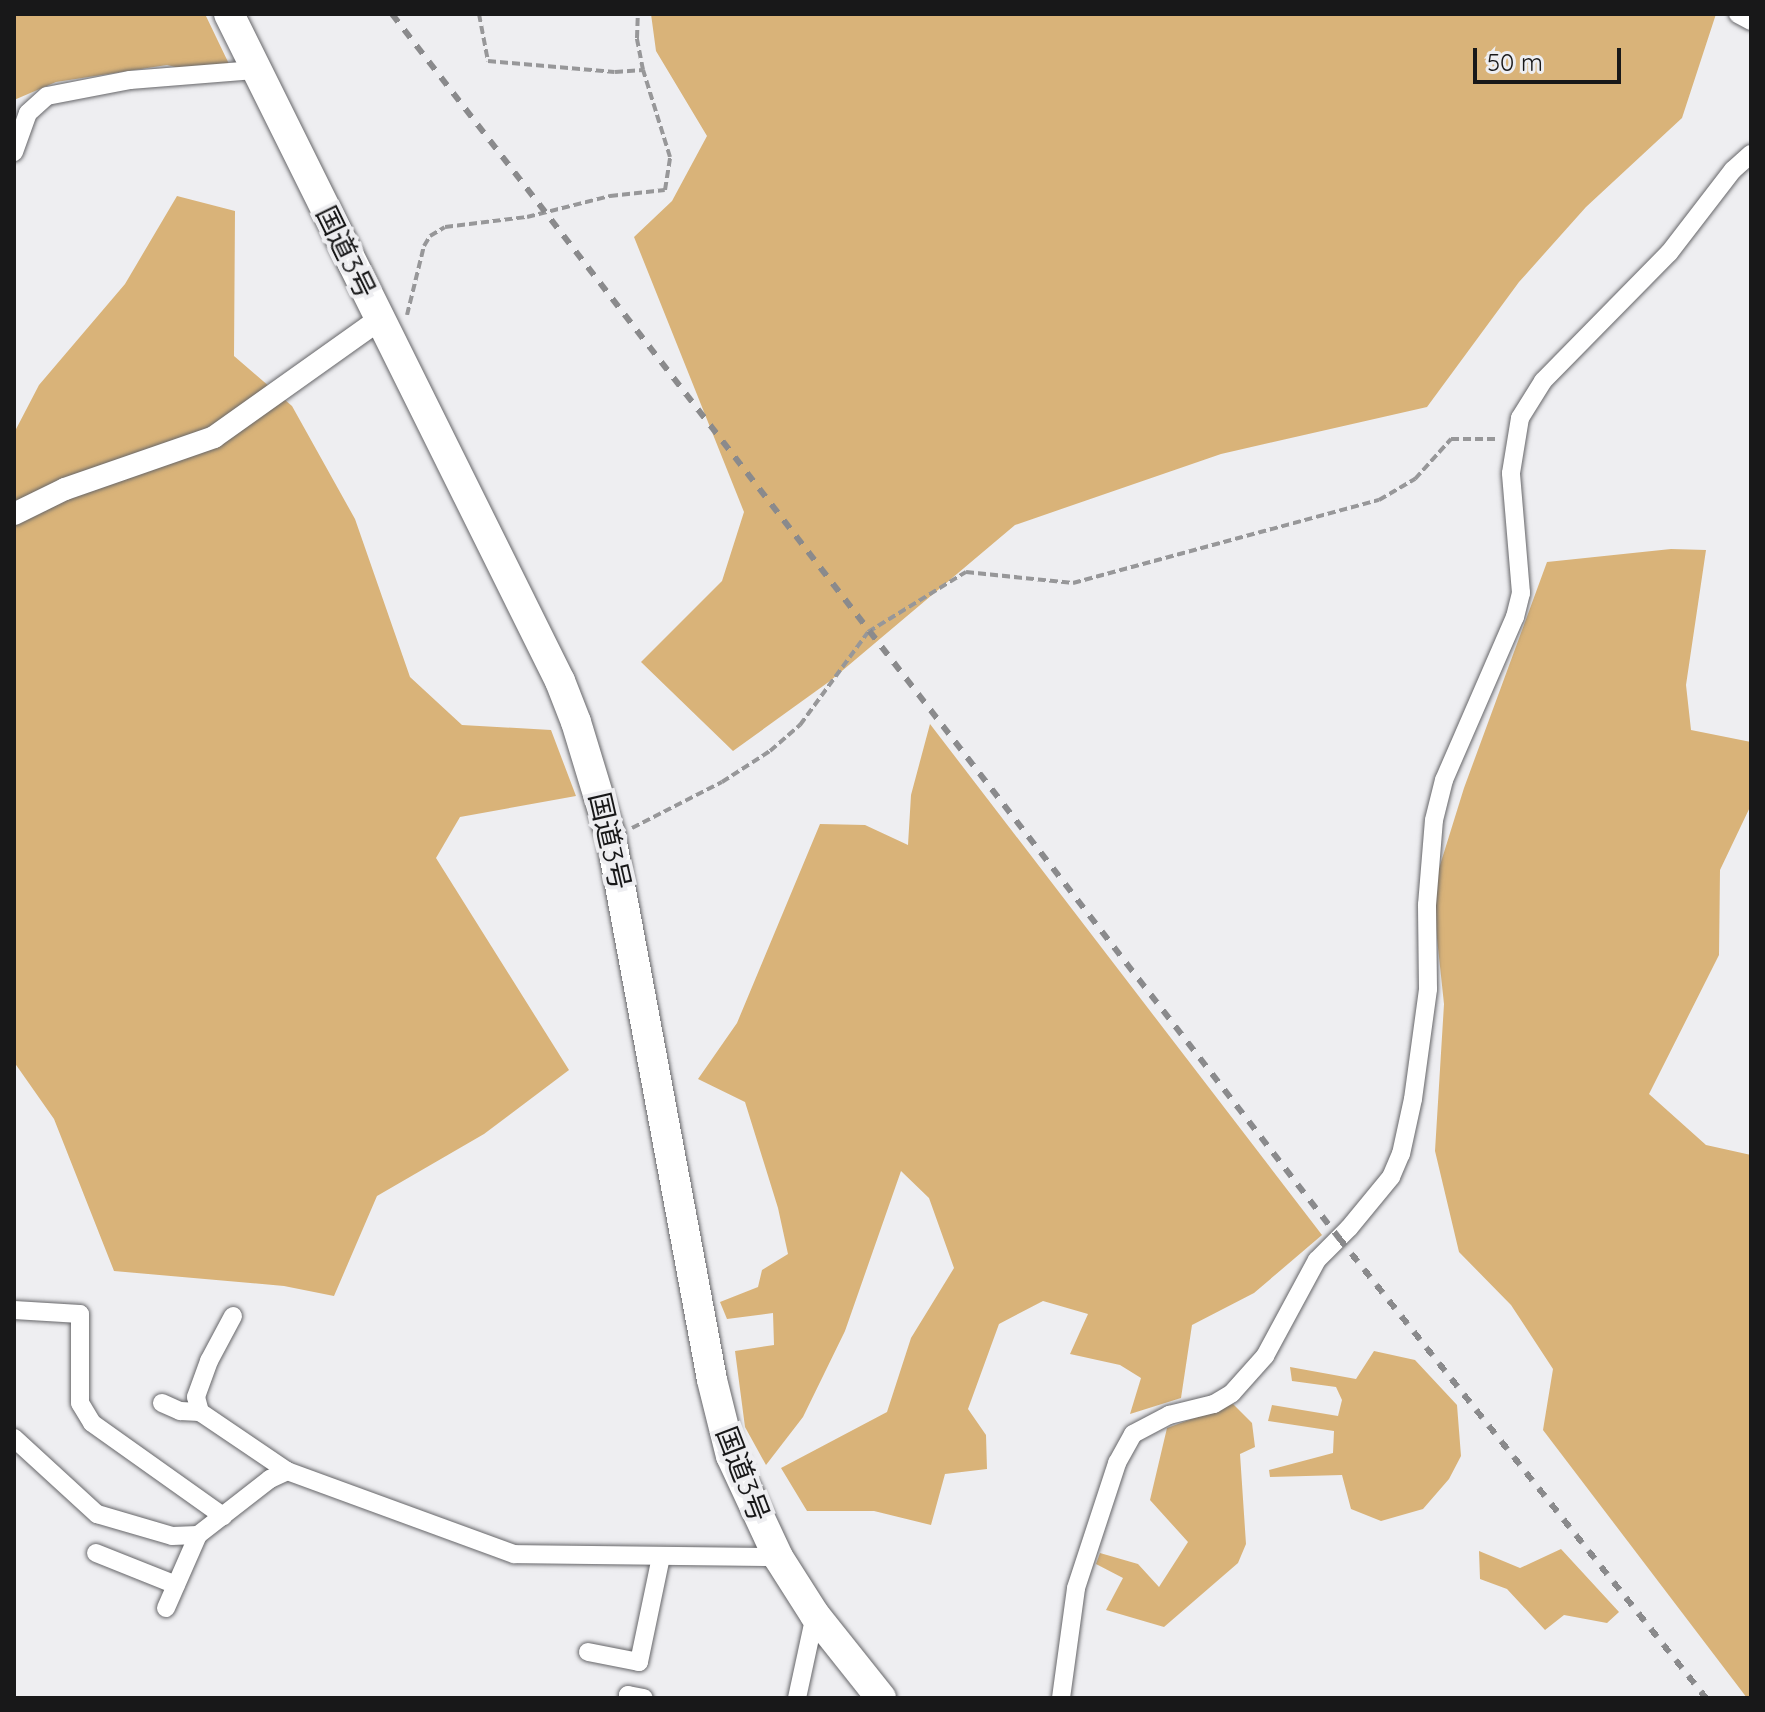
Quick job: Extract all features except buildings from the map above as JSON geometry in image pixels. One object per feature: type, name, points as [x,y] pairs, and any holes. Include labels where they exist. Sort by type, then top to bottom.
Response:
[{"type":"highway","name":"国道3号","points":[[229,14],[560,681],[592,765],[611,837],[714,1392],[731,1456],[778,1557],[815,1615],[881,1698]]},
{"type":"street","points":[[1738,14],[1751,21]]},
{"type":"street","points":[[14,152],[28,113],[47,96],[130,80],[255,70]]},
{"type":"street","points":[[1061,1698],[1076,1588],[1117,1463],[1133,1434],[1169,1415],[1214,1404],[1239,1386],[1265,1356],[1317,1260],[1349,1228],[1391,1177],[1401,1154],[1413,1099],[1428,989],[1428,894],[1434,820],[1444,780],[1515,617],[1521,593],[1511,473],[1513,439],[1520,418],[1543,381],[1669,253],[1733,170],[1751,154]]},
{"type":"street","points":[[14,514],[65,489],[214,437],[386,333]]},
{"type":"street","points":[[14,1310],[80,1314],[80,1403],[92,1423],[223,1516]]},
{"type":"street","points":[[200,1412],[196,1397],[209,1361],[233,1316]]},
{"type":"street","points":[[162,1403],[180,1411],[200,1412],[287,1471],[514,1554],[778,1557]]},
{"type":"street","points":[[14,1438],[97,1514],[172,1536],[198,1535]]},
{"type":"street","points":[[166,1608],[198,1535],[270,1479],[287,1471]]},
{"type":"street","points":[[96,1553],[176,1585]]},
{"type":"street","points":[[588,1652],[639,1662],[661,1557]]},
{"type":"street","points":[[797,1698],[815,1615]]},
{"type":"street","points":[[628,1698],[628,1695],[644,1698]]},
{"type":"path","points":[[479,14],[488,61],[615,72],[643,70]]},
{"type":"path","points":[[386,333],[405,322],[424,246],[430,236],[445,227],[527,217],[581,206],[610,196],[665,190],[670,157],[643,70],[637,38],[638,14]]},
{"type":"path","points":[[611,837],[722,782],[770,751],[800,725],[868,632],[966,572],[1073,583],[1379,500],[1415,479],[1451,439],[1513,439]]},
{"type":"shaded area","points":[[14,14],[205,14],[229,64],[184,69],[167,65],[56,82],[14,100]]},
{"type":"shaded area","points":[[651,14],[1716,14],[1682,118],[1586,207],[1519,282],[1427,407],[1221,454],[1015,525],[830,681],[733,751],[641,662],[722,581],[744,512],[634,237],[672,201],[707,136],[656,51]]},
{"type":"shaded area","points":[[177,196],[235,211],[234,356],[292,406],[355,519],[410,677],[462,725],[551,730],[576,796],[460,817],[436,858],[569,1070],[484,1134],[377,1196],[334,1296],[284,1286],[114,1271],[54,1119],[14,1062],[14,433],[39,385],[125,284]]},
{"type":"shaded area","points":[[1671,549],[1706,550],[1686,685],[1691,730],[1751,742],[1751,805],[1720,870],[1719,955],[1649,1094],[1706,1145],[1751,1155],[1751,1698],[1747,1698],[1543,1430],[1553,1369],[1511,1305],[1459,1252],[1435,1151],[1444,1004],[1432,891],[1464,788],[1547,562]]},
{"type":"shaded area","points":[[930,724],[1322,1235],[1254,1293],[1192,1325],[1181,1398],[1130,1414],[1141,1378],[1120,1365],[1070,1354],[1088,1314],[1043,1301],[999,1324],[968,1409],[986,1435],[987,1469],[945,1474],[931,1525],[874,1511],[807,1511],[781,1468],[887,1412],[911,1338],[954,1268],[929,1198],[901,1171],[845,1331],[803,1417],[766,1465],[745,1427],[735,1351],[774,1345],[773,1313],[727,1319],[720,1302],[758,1287],[762,1270],[788,1254],[778,1208],[745,1102],[698,1079],[737,1023],[820,824],[865,825],[908,845],[911,795]]},
{"type":"shaded area","points":[[1374,1351],[1415,1360],[1457,1405],[1461,1456],[1449,1479],[1423,1509],[1381,1521],[1351,1509],[1342,1475],[1270,1477],[1269,1470],[1333,1453],[1334,1431],[1268,1421],[1272,1405],[1338,1416],[1342,1400],[1336,1387],[1292,1381],[1290,1367],[1356,1379]]},
{"type":"shaded area","points":[[1233,1404],[1252,1423],[1255,1447],[1240,1454],[1246,1544],[1238,1563],[1164,1627],[1106,1610],[1123,1578],[1096,1564],[1100,1553],[1138,1564],[1159,1587],[1188,1542],[1150,1500],[1167,1428]]},
{"type":"shaded area","points":[[1561,1549],[1619,1612],[1607,1623],[1564,1615],[1545,1630],[1507,1589],[1480,1579],[1479,1551],[1520,1568]]},
{"type":"railway","points":[[392,14],[1339,1238],[1706,1698]]}]
